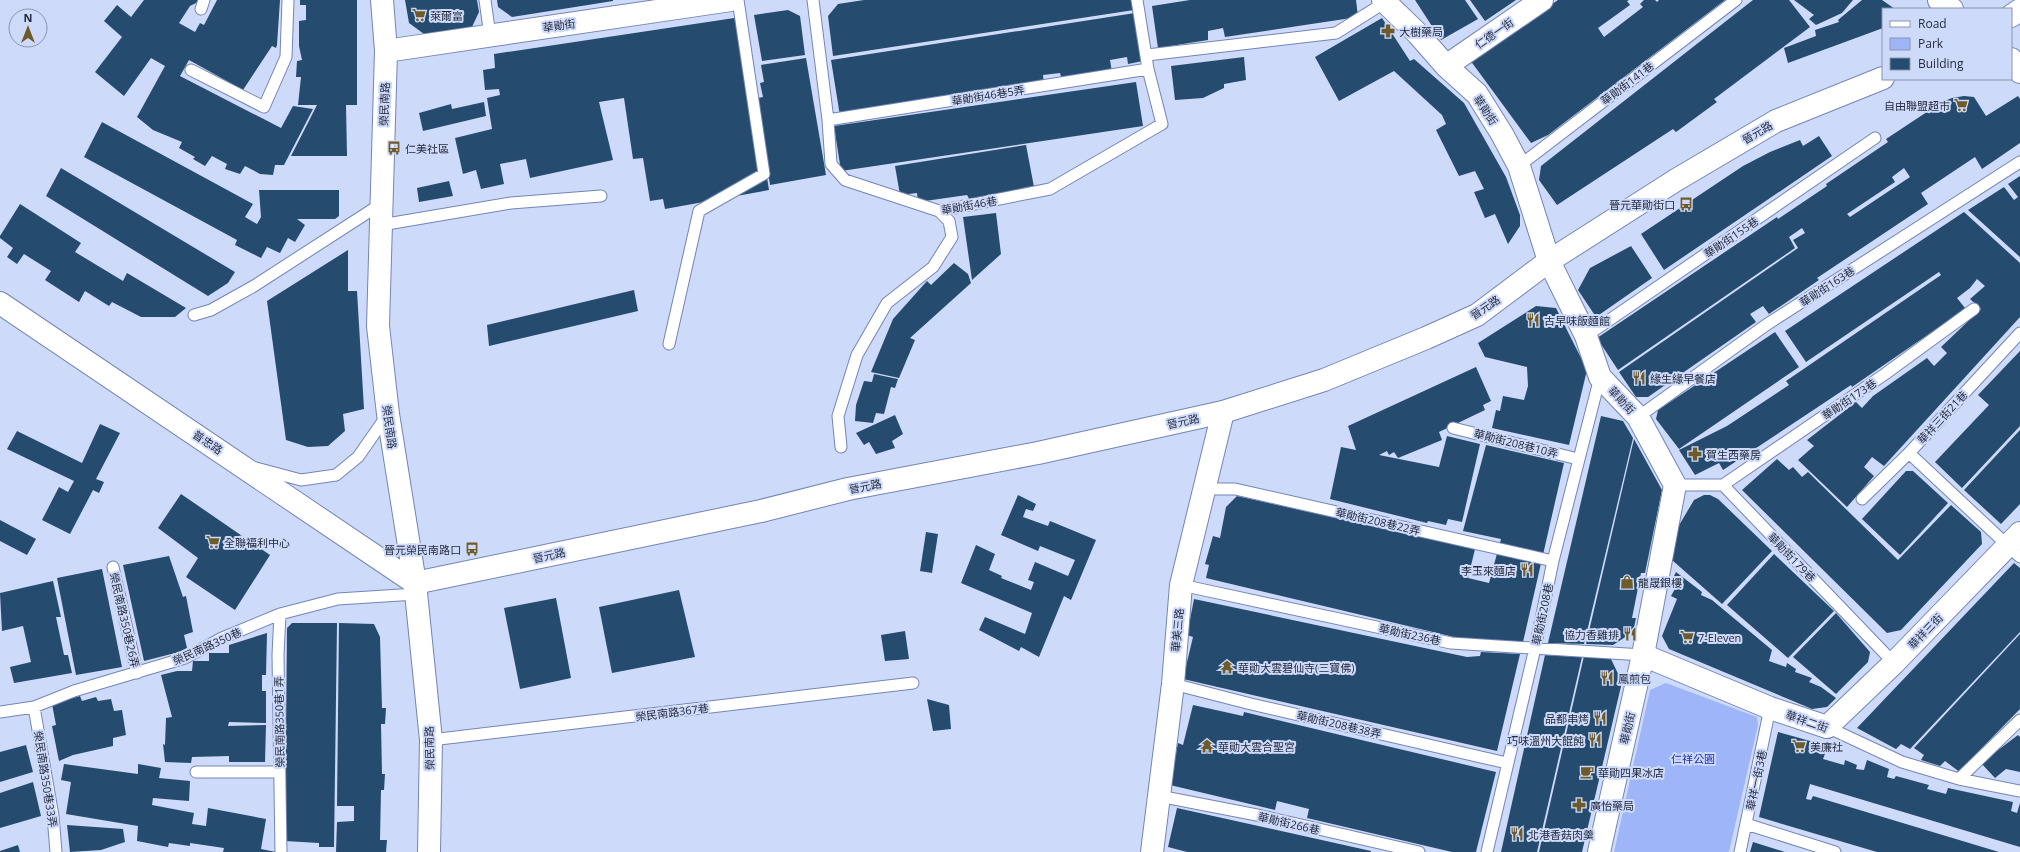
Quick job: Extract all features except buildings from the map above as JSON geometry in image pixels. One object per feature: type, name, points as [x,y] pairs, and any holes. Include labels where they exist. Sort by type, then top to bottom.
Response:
[{"type":"street","name":"榮民南路","points":[[382,0],[386,51],[378,326],[388,414],[415,588],[431,740],[429,852]]},
{"type":"street","name":"華勛街","points":[[386,51],[731,0]]},
{"type":"street","name":"仁德一街","points":[[1446,66],[1542,0]]},
{"type":"street","points":[[1940,0],[1951,8]]},
{"type":"street","name":"華勛街","points":[[1384,1],[1418,34],[1446,66],[1477,94],[1502,134],[1518,166],[1549,261],[1586,336],[1600,377],[1638,417],[1675,485],[1643,655],[1599,852]]},
{"type":"street","points":[[2012,60],[2020,72]]},
{"type":"street","name":"晉元路","points":[[415,588],[761,511],[848,489],[1038,453],[1223,412],[1324,380],[1477,315],[1549,261],[1676,180],[1776,121],[1882,78]]},
{"type":"street","name":"普忠路","points":[[0,303],[238,463],[415,588]]},
{"type":"street","name":"華美三路","points":[[1152,852],[1173,684],[1181,585],[1203,488],[1223,412]]},
{"type":"street","name":"華祥三街","points":[[1827,727],[2016,545]]},
{"type":"street","name":"華祥二街","points":[[1643,655],[1770,708],[1827,727]]},
{"type":"lane","points":[[191,70],[264,107],[286,57],[288,0]]},
{"type":"lane","points":[[485,0],[490,36]]},
{"type":"lane","points":[[669,344],[699,211],[764,174],[738,0]]},
{"type":"lane","name":"華勛街46巷","points":[[813,0],[828,120],[831,164],[846,180],[939,212],[1050,189],[1162,124],[1148,69]]},
{"type":"lane","points":[[1137,0],[1148,69]]},
{"type":"lane","name":"華勛街141巷","points":[[1518,166],[1736,0]]},
{"type":"lane","points":[[1147,56],[1336,32],[1384,1]]},
{"type":"lane","name":"華勛街46巷5弄","points":[[828,120],[1148,69]]},
{"type":"lane","name":"華勛街155巷","points":[[1586,336],[1875,138]]},
{"type":"lane","name":"華勛街163巷","points":[[1638,417],[1766,325],[2020,162]]},
{"type":"lane","points":[[194,315],[211,310],[381,214],[601,196]]},
{"type":"lane","points":[[841,447],[838,416],[858,355],[887,303],[933,268],[952,237],[949,221],[939,212]]},
{"type":"lane","name":"華勛街173巷","points":[[1723,485],[1885,374],[1974,309]]},
{"type":"lane","name":"華祥三街21巷","points":[[1862,499],[1909,453],[2020,333]]},
{"type":"lane","name":"華勛街208巷","points":[[1486,852],[1506,762],[1535,648],[1553,561],[1600,377]]},
{"type":"lane","points":[[238,463],[301,480],[336,475],[358,457],[388,414]]},
{"type":"lane","name":"華勛街208巷10弄","points":[[1453,428],[1578,459]]},
{"type":"lane","points":[[1909,453],[2016,545]]},
{"type":"lane","points":[[1675,485],[1723,485]]},
{"type":"lane","name":"華勛街179巷","points":[[1723,485],[1894,663]]},
{"type":"lane","name":"華勛街208巷22弄","points":[[1203,488],[1235,488],[1553,561]]},
{"type":"lane","name":"榮民南路350巷26弄","points":[[113,567],[137,673]]},
{"type":"lane","name":"華勛街236巷","points":[[1181,585],[1451,643],[1643,655]]},
{"type":"lane","name":"榮民南路350巷","points":[[0,709],[34,707],[74,691],[185,658],[222,638],[280,614],[338,599],[415,588]]},
{"type":"lane","name":"榮民南路350巷1弄","points":[[280,614],[278,655],[281,852]]},
{"type":"lane","name":"榮民南路367巷","points":[[431,740],[913,683]]},
{"type":"lane","name":"華勛街208巷38弄","points":[[1173,684],[1251,704],[1506,762]]},
{"type":"lane","name":"榮民南路350巷33弄","points":[[34,707],[53,816],[56,852]]},
{"type":"lane","name":"華祥一街3巷","points":[[1740,852],[1770,708]]},
{"type":"lane","points":[[1959,779],[2020,720]]},
{"type":"lane","name":"華祥二街","points":[[1827,727],[1902,762],[1959,779],[2020,791]]},
{"type":"lane","points":[[196,772],[279,772]]},
{"type":"lane","name":"華勛街266巷","points":[[1159,796],[1262,816],[1419,852]]},
{"type":"lane","points":[[1746,824],[1835,852]]},
{"type":"green space","name":"仁祥公園","points":[[1666,683],[1757,717],[1758,725],[1729,852],[1614,852],[1650,690]]},
{"type":"place","name":"萊爾富","points":[[419,15]]},
{"type":"place","name":"大樹藥局","points":[[1388,31]]},
{"type":"place","name":"自由聯盟超市","points":[[1961,105]]},
{"type":"place","name":"仁美社區","points":[[394,148]]},
{"type":"place","name":"晉元華勛街口","points":[[1686,204]]},
{"type":"place","name":"古早味飯麵館","points":[[1533,320]]},
{"type":"place","name":"緣生緣早餐店","points":[[1639,378]]},
{"type":"place","name":"賀生西藥房","points":[[1695,454]]},
{"type":"place","name":"全聯福利中心","points":[[213,542]]},
{"type":"place","name":"晉元榮民南路口","points":[[472,549]]},
{"type":"place","name":"李玉來麵店","points":[[1527,570]]},
{"type":"place","name":"龍晟銀樓","points":[[1627,582]]},
{"type":"place","name":"協力香雞排","points":[[1630,634]]},
{"type":"place","name":"7-Eleven","points":[[1687,637]]},
{"type":"place","name":"華勛大雲碧仙寺(三寶佛)","points":[[1227,667]]},
{"type":"place","name":"鳳煎包","points":[[1607,678]]},
{"type":"place","name":"品都串烤","points":[[1600,718]]},
{"type":"place","name":"巧味溫州大餛飩","points":[[1595,740]]},
{"type":"place","name":"華勛大雲合聖宮","points":[[1207,746]]},
{"type":"place","name":"美廉社","points":[[1799,746]]},
{"type":"place","name":"華勛四果冰店","points":[[1587,772]]},
{"type":"place","name":"廣怡藥局","points":[[1579,805]]},
{"type":"place","name":"北港香菇肉羹","points":[[1517,834]]}]
